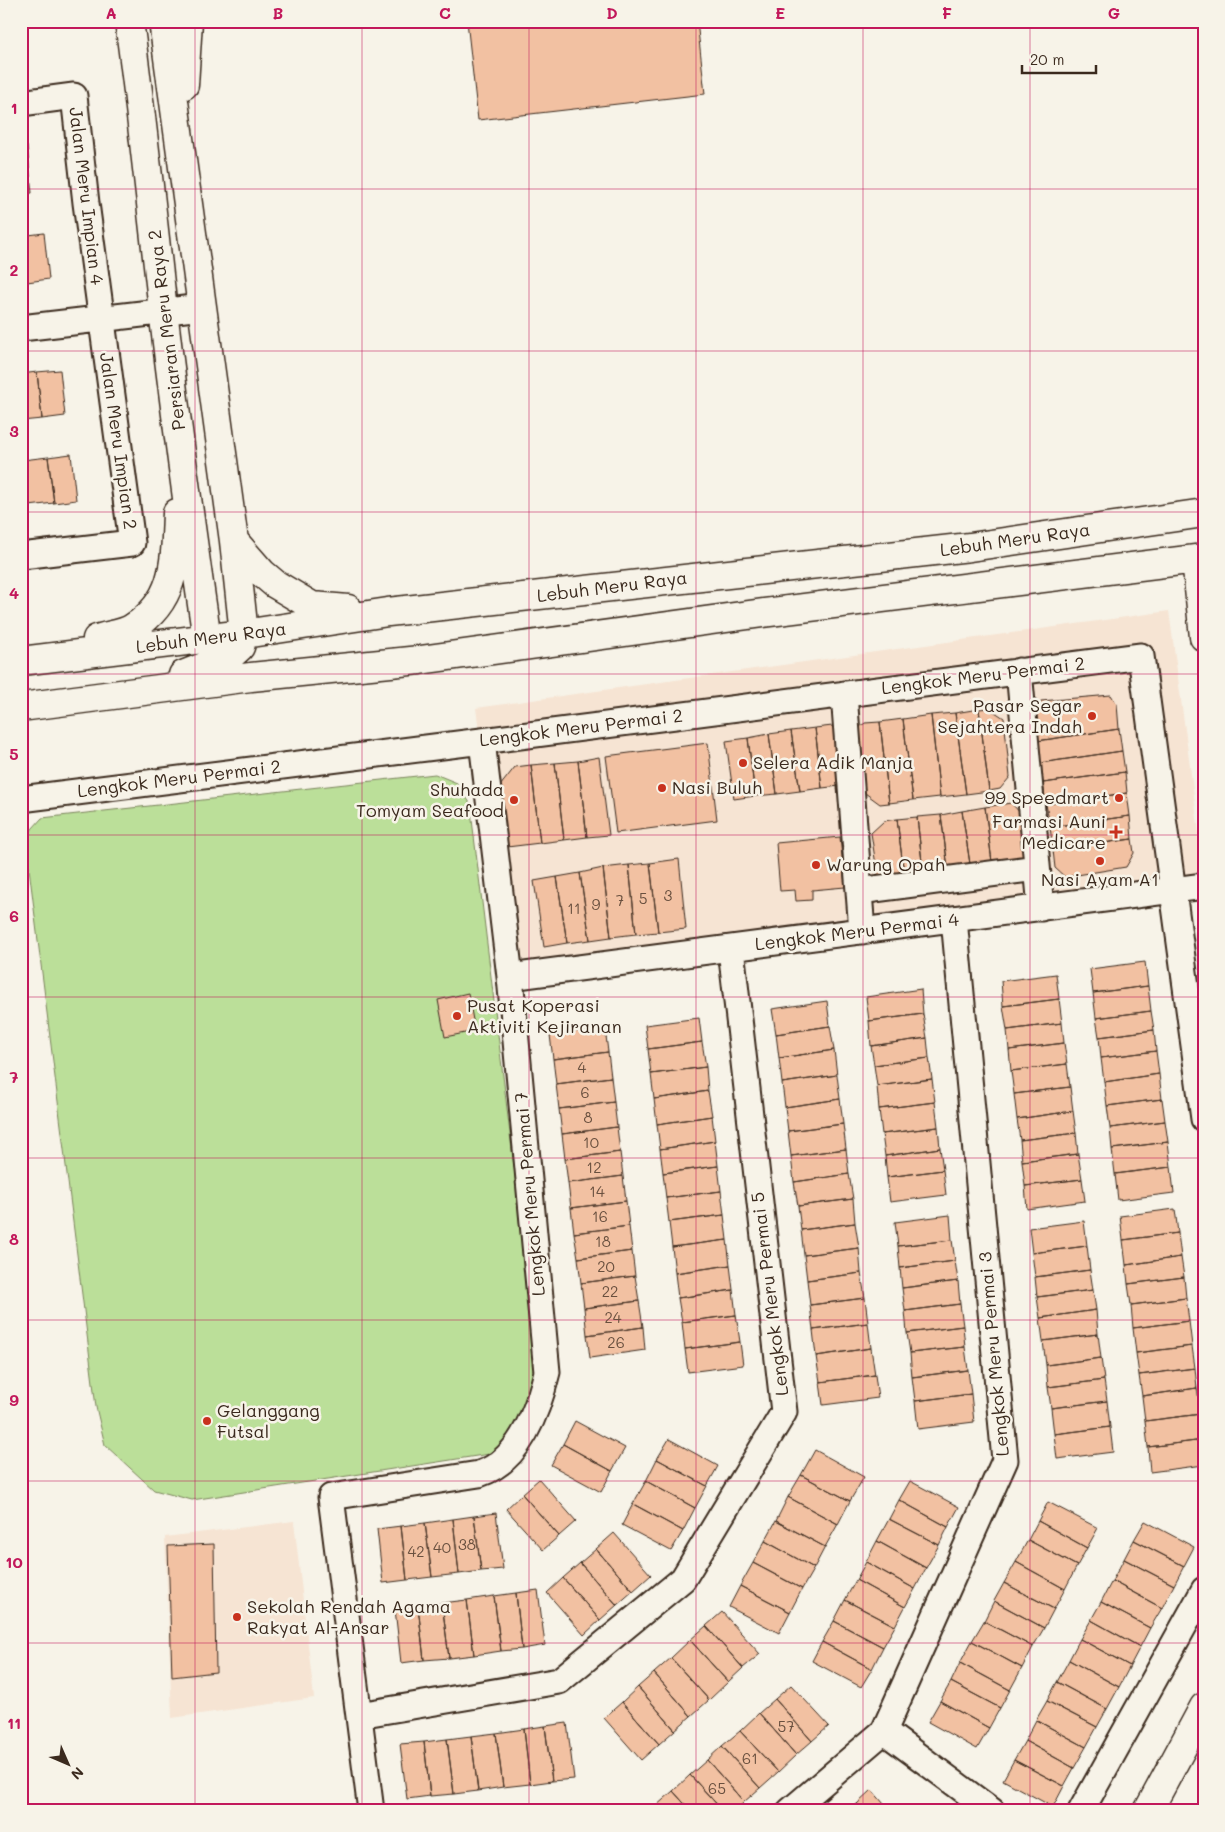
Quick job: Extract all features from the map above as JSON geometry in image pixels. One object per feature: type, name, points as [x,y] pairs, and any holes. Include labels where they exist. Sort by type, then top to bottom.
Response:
[{"type":"main road","name":"Persiaran Meru Raya 2","points":[[129,21],[142,113],[163,311],[207,639]]},
{"type":"main road","points":[[142,113],[150,45],[148,21]]},
{"type":"main road","name":"Persiaran Meru Raya 2","points":[[163,21],[234,541],[244,634]]},
{"type":"main road","points":[[183,168],[185,56],[188,21]]},
{"type":"main road","points":[[21,661],[133,628],[154,610],[167,592],[174,562],[177,511],[184,475]]},
{"type":"main road","name":"Lebuh Meru Raya","points":[[21,661],[207,639],[388,612],[970,547],[1204,513]]},
{"type":"main road","points":[[234,541],[262,573],[275,584],[312,606],[388,612]]},
{"type":"main road","points":[[21,707],[251,677],[420,660],[763,613],[1200,559],[1204,637]]},
{"type":"main road","points":[[104,696],[191,673],[229,657],[240,647],[244,634]]},
{"type":"main road","points":[[207,639],[217,650],[229,657],[245,661],[285,663],[420,660]]},
{"type":"main road","points":[[1148,1811],[1204,1707]]},
{"type":"street","name":"Jalan Meru Impian 4","points":[[21,102],[74,96],[101,319]]},
{"type":"street","points":[[21,328],[202,306]]},
{"type":"street","name":"Jalan Meru Impian 2","points":[[21,556],[132,542],[101,319]]},
{"type":"street","name":"Lengkok Meru Permai 2","points":[[21,799],[1141,656],[1174,890]]},
{"type":"street","points":[[1019,672],[1041,908]]},
{"type":"street","points":[[844,694],[862,932]]},
{"type":"street","name":"Lengkok Meru Permai 7","points":[[359,1715],[332,1497],[479,1474],[491,1470],[502,1463],[511,1452],[533,1415],[547,1372],[510,977],[482,741]]},
{"type":"street","points":[[859,891],[1037,868]]},
{"type":"street","name":"Lengkok Meru Permai 4","points":[[510,977],[1204,886]]},
{"type":"street","points":[[1174,890],[1204,1119]]},
{"type":"street","name":"Lengkok Meru Permai 3","points":[[790,1811],[884,1731],[1005,1460],[954,919]]},
{"type":"street","name":"Lengkok Meru Permai 5","points":[[359,1715],[559,1681],[684,1579],[784,1412],[731,948]]},
{"type":"street","points":[[1081,1811],[1204,1590]]},
{"type":"street","points":[[359,1715],[371,1811]]},
{"type":"street","points":[[884,1731],[992,1811]]},
{"type":"shaded area","points":[[1169,611],[1204,870],[1204,883],[512,980],[476,708]]},
{"type":"shaded area","name":"Sekolah Rendah Agama Rakyat Al-Ansar","points":[[294,1521],[314,1698],[172,1718],[165,1537]]},
{"type":"green space","points":[[435,774],[457,783],[470,803],[537,1357],[531,1395],[518,1422],[496,1453],[192,1500],[154,1490],[105,1445],[96,1407],[26,844],[32,829],[42,818]]},
{"type":"building","points":[[467,21],[697,21],[705,94],[478,120]]},
{"type":"building","points":[[27,146],[32,193],[21,194],[21,147]]},
{"type":"building","points":[[44,233],[49,279],[27,282],[21,236]]},
{"type":"building","points":[[21,236],[27,282],[21,282]]},
{"type":"building","points":[[60,370],[65,416],[42,419],[37,372]]},
{"type":"building","points":[[37,372],[42,419],[21,421],[21,374]]},
{"type":"building","points":[[71,454],[76,500],[54,503],[48,457]]},
{"type":"building","points":[[48,457],[54,503],[29,506],[23,460]]},
{"type":"building","points":[[21,460],[23,460],[29,506],[21,507]]},
{"type":"building","points":[[1111,695],[1117,704],[1119,729],[1037,741],[1033,716],[1041,701]]},
{"type":"building","points":[[989,708],[1004,718],[1010,777],[1000,789],[989,791],[979,709]]},
{"type":"building","points":[[979,709],[989,791],[966,794],[955,713]]},
{"type":"building","points":[[955,713],[966,794],[940,797],[931,715]]},
{"type":"building","points":[[931,715],[940,797],[913,800],[903,719]]},
{"type":"building","points":[[903,719],[913,800],[889,803],[880,722]]},
{"type":"building","points":[[880,722],[889,803],[880,804],[865,793],[855,731],[865,723]]},
{"type":"building","points":[[841,725],[849,785],[822,788],[815,728]]},
{"type":"building","points":[[815,728],[822,788],[800,791],[791,731]]},
{"type":"building","points":[[1119,729],[1122,751],[1040,763],[1037,741]]},
{"type":"building","points":[[791,731],[800,791],[777,794],[769,734]]},
{"type":"building","points":[[769,734],[777,794],[755,796],[748,738]]},
{"type":"building","points":[[748,738],[755,796],[734,799],[726,741]]},
{"type":"building","name":"Nasi Buluh","points":[[708,743],[717,820],[616,833],[606,756]]},
{"type":"building","points":[[1122,751],[1125,772],[1043,783],[1040,763]]},
{"type":"building","points":[[599,757],[609,835],[587,837],[578,761]]},
{"type":"building","points":[[578,761],[587,837],[564,840],[555,763]]},
{"type":"building","points":[[555,763],[564,840],[540,843],[531,765]]},
{"type":"building","points":[[531,765],[540,843],[507,847],[500,786],[515,767]]},
{"type":"building","points":[[1125,772],[1127,793],[1046,804],[1043,783]]},
{"type":"building","points":[[1127,793],[1130,816],[1050,827],[1046,804]]},
{"type":"building","points":[[1011,803],[1025,818],[1029,857],[992,862],[985,807]]},
{"type":"building","points":[[985,807],[992,862],[970,864],[962,811]]},
{"type":"building","points":[[962,811],[970,864],[948,868],[941,815]]},
{"type":"building","points":[[941,815],[948,868],[923,871],[917,817]]},
{"type":"building","points":[[1130,816],[1132,839],[1053,850],[1050,827]]},
{"type":"building","points":[[917,817],[923,871],[904,874],[897,819]]},
{"type":"building","points":[[897,819],[904,874],[878,878],[871,833],[884,821]]},
{"type":"building","points":[[840,837],[845,887],[812,890],[812,900],[796,901],[795,890],[780,891],[776,843]]},
{"type":"building","points":[[1132,839],[1134,853],[1126,867],[1065,877],[1055,868],[1053,850]]},
{"type":"building","points":[[679,859],[686,929],[658,932],[650,863]]},
{"type":"building","points":[[650,863],[658,932],[636,934],[629,865]]},
{"type":"building","points":[[629,865],[636,934],[611,937],[603,868]]},
{"type":"building","points":[[603,868],[611,937],[590,940],[580,873]]},
{"type":"building","points":[[580,873],[590,940],[567,943],[557,877]]},
{"type":"building","points":[[557,877],[567,943],[544,947],[534,881]]},
{"type":"building","points":[[1145,962],[1148,986],[1093,993],[1090,969]]},
{"type":"building","points":[[1056,974],[1059,999],[1003,1006],[1001,981]]},
{"type":"building","points":[[1148,986],[1151,1011],[1096,1018],[1093,993]]},
{"type":"building","points":[[921,989],[923,1014],[869,1021],[866,997]]},
{"type":"building","name":"Pusat Koperasi Aktiviti Kejiranan","points":[[468,993],[475,1031],[445,1037],[438,1000]]},
{"type":"building","points":[[1059,999],[1062,1023],[1007,1030],[1003,1006]]},
{"type":"building","points":[[827,1001],[830,1026],[776,1034],[772,1009]]},
{"type":"building","points":[[1151,1011],[1154,1030],[1099,1037],[1096,1018]]},
{"type":"building","points":[[923,1014],[927,1038],[871,1046],[869,1021]]},
{"type":"building","points":[[699,1018],[702,1042],[648,1049],[645,1025]]},
{"type":"building","points":[[1062,1023],[1064,1043],[1009,1050],[1007,1030]]},
{"type":"building","points":[[830,1026],[834,1050],[779,1058],[776,1034]]},
{"type":"building","points":[[605,1028],[608,1052],[553,1059],[550,1035]]},
{"type":"building","points":[[1154,1030],[1156,1051],[1101,1058],[1099,1037]]},
{"type":"building","points":[[927,1038],[929,1058],[874,1065],[871,1046]]},
{"type":"building","points":[[702,1042],[706,1067],[651,1074],[648,1049]]},
{"type":"building","points":[[1064,1043],[1067,1064],[1011,1071],[1009,1050]]},
{"type":"building","points":[[834,1050],[837,1075],[782,1083],[779,1058]]},
{"type":"building","points":[[1156,1051],[1159,1074],[1104,1082],[1101,1058]]},
{"type":"building","points":[[608,1052],[611,1077],[556,1084],[553,1059]]},
{"type":"building","points":[[929,1058],[932,1079],[877,1086],[874,1065]]},
{"type":"building","points":[[1067,1064],[1070,1087],[1014,1094],[1011,1071]]},
{"type":"building","points":[[706,1067],[708,1091],[654,1099],[651,1074]]},
{"type":"building","points":[[1159,1074],[1162,1099],[1107,1106],[1104,1082]]},
{"type":"building","points":[[837,1075],[840,1099],[785,1107],[782,1083]]},
{"type":"building","points":[[611,1077],[614,1102],[559,1109],[556,1084]]},
{"type":"building","points":[[932,1079],[935,1102],[879,1109],[877,1086]]},
{"type":"building","points":[[1070,1087],[1073,1111],[1017,1119],[1014,1094]]},
{"type":"building","points":[[708,1091],[712,1116],[657,1124],[654,1099]]},
{"type":"building","points":[[840,1099],[843,1124],[788,1131],[785,1107]]},
{"type":"building","points":[[1162,1099],[1165,1121],[1110,1128],[1107,1106]]},
{"type":"building","points":[[614,1102],[617,1127],[562,1134],[559,1109]]},
{"type":"building","points":[[935,1102],[938,1127],[882,1134],[879,1109]]},
{"type":"building","points":[[1073,1111],[1076,1133],[1020,1140],[1017,1119]]},
{"type":"building","points":[[712,1116],[715,1141],[660,1149],[657,1124]]},
{"type":"building","points":[[1165,1121],[1168,1142],[1112,1149],[1110,1128]]},
{"type":"building","points":[[843,1124],[846,1149],[791,1156],[788,1131]]},
{"type":"building","points":[[617,1127],[620,1152],[565,1159],[562,1134]]},
{"type":"building","points":[[938,1127],[940,1148],[885,1156],[882,1134]]},
{"type":"building","points":[[1076,1133],[1078,1154],[1022,1161],[1020,1140]]},
{"type":"building","points":[[715,1141],[718,1166],[663,1173],[660,1149]]},
{"type":"building","points":[[1168,1142],[1171,1167],[1115,1174],[1112,1149]]},
{"type":"building","points":[[940,1148],[943,1170],[887,1177],[885,1156]]},
{"type":"building","points":[[846,1149],[849,1174],[794,1182],[791,1156]]},
{"type":"building","points":[[620,1152],[623,1176],[568,1183],[565,1159]]},
{"type":"building","points":[[1078,1154],[1082,1179],[1025,1186],[1022,1161]]},
{"type":"building","points":[[718,1166],[721,1191],[666,1198],[663,1173]]},
{"type":"building","points":[[1171,1167],[1174,1193],[1118,1200],[1115,1174]]},
{"type":"building","points":[[943,1170],[946,1195],[890,1202],[887,1177]]},
{"type":"building","points":[[849,1174],[853,1199],[798,1206],[794,1182]]},
{"type":"building","points":[[623,1176],[626,1201],[571,1208],[568,1183]]},
{"type":"building","points":[[1082,1179],[1085,1201],[1027,1209],[1025,1186]]},
{"type":"building","points":[[721,1191],[724,1215],[669,1222],[666,1198]]},
{"type":"building","points":[[853,1199],[855,1223],[801,1230],[798,1206]]},
{"type":"building","points":[[626,1201],[629,1226],[574,1233],[571,1208]]},
{"type":"building","points":[[1175,1209],[1178,1233],[1123,1240],[1120,1216]]},
{"type":"building","points":[[724,1215],[727,1240],[672,1247],[669,1222]]},
{"type":"building","points":[[950,1215],[952,1240],[898,1246],[895,1222]]},
{"type":"building","points":[[1084,1221],[1087,1246],[1032,1253],[1029,1228]]},
{"type":"building","points":[[855,1223],[859,1248],[804,1255],[801,1230]]},
{"type":"building","points":[[629,1226],[632,1251],[578,1258],[574,1233]]},
{"type":"building","points":[[1178,1233],[1181,1257],[1126,1265],[1123,1240]]},
{"type":"building","points":[[727,1240],[730,1265],[675,1273],[672,1247]]},
{"type":"building","points":[[952,1240],[955,1261],[900,1268],[898,1246]]},
{"type":"building","points":[[1087,1246],[1090,1270],[1035,1277],[1032,1253]]},
{"type":"building","points":[[859,1248],[861,1273],[807,1280],[804,1255]]},
{"type":"building","points":[[632,1251],[635,1276],[581,1283],[578,1258]]},
{"type":"building","points":[[1181,1257],[1184,1277],[1128,1284],[1126,1265]]},
{"type":"building","points":[[955,1261],[958,1281],[902,1288],[900,1268]]},
{"type":"building","points":[[730,1265],[733,1290],[678,1298],[675,1273]]},
{"type":"building","points":[[1090,1270],[1093,1290],[1037,1297],[1035,1277]]},
{"type":"building","points":[[861,1273],[865,1298],[810,1305],[807,1280]]},
{"type":"building","points":[[635,1276],[639,1301],[584,1308],[581,1283]]},
{"type":"building","points":[[1184,1277],[1186,1298],[1131,1305],[1128,1284]]},
{"type":"building","points":[[958,1281],[960,1304],[905,1311],[902,1288]]},
{"type":"building","points":[[733,1290],[736,1315],[682,1322],[678,1298]]},
{"type":"building","points":[[1093,1290],[1096,1310],[1040,1318],[1037,1297]]},
{"type":"building","points":[[865,1298],[868,1323],[813,1330],[810,1305]]},
{"type":"building","points":[[1186,1298],[1189,1321],[1133,1328],[1131,1305]]},
{"type":"building","points":[[639,1301],[643,1327],[587,1335],[584,1308]]},
{"type":"building","points":[[960,1304],[963,1326],[907,1333],[905,1311]]},
{"type":"building","points":[[1096,1310],[1098,1334],[1043,1341],[1040,1318]]},
{"type":"building","points":[[736,1315],[740,1342],[685,1349],[682,1322]]},
{"type":"building","points":[[1189,1321],[1192,1346],[1136,1353],[1133,1328]]},
{"type":"building","points":[[868,1323],[871,1348],[816,1356],[813,1330]]},
{"type":"building","points":[[963,1326],[965,1347],[910,1353],[907,1333]]},
{"type":"building","points":[[643,1327],[645,1350],[590,1358],[587,1335]]},
{"type":"building","points":[[1098,1334],[1101,1358],[1046,1365],[1043,1341]]},
{"type":"building","points":[[740,1342],[743,1365],[688,1372],[685,1349]]},
{"type":"building","points":[[1192,1346],[1195,1368],[1139,1375],[1136,1353]]},
{"type":"building","points":[[965,1347],[968,1370],[912,1377],[910,1353]]},
{"type":"building","points":[[871,1348],[875,1375],[820,1382],[816,1356]]},
{"type":"building","points":[[1101,1358],[1104,1380],[1048,1387],[1046,1365]]},
{"type":"building","points":[[1195,1368],[1197,1388],[1142,1396],[1139,1375]]},
{"type":"building","points":[[968,1370],[971,1394],[915,1401],[912,1377]]},
{"type":"building","points":[[875,1375],[878,1398],[823,1405],[820,1382]]},
{"type":"building","points":[[1104,1380],[1107,1401],[1051,1408],[1048,1387]]},
{"type":"building","points":[[1197,1388],[1201,1414],[1145,1421],[1142,1396]]},
{"type":"building","points":[[971,1394],[974,1422],[918,1429],[915,1401]]},
{"type":"building","points":[[1107,1401],[1110,1427],[1054,1434],[1051,1408]]},
{"type":"building","points":[[1201,1414],[1204,1440],[1148,1447],[1145,1421]]},
{"type":"building","points":[[575,1421],[625,1448],[612,1471],[563,1444]]},
{"type":"building","points":[[1110,1427],[1113,1452],[1057,1459],[1054,1434]]},
{"type":"building","points":[[669,1439],[718,1466],[707,1486],[657,1459]]},
{"type":"building","points":[[1204,1440],[1204,1465],[1150,1472],[1148,1447]]},
{"type":"building","points":[[563,1444],[612,1471],[601,1492],[551,1465]]},
{"type":"building","points":[[815,1450],[864,1477],[850,1501],[801,1475]]},
{"type":"building","points":[[657,1459],[707,1486],[695,1508],[646,1481]]},
{"type":"building","points":[[801,1475],[850,1501],[838,1524],[788,1497]]},
{"type":"building","points":[[539,1479],[576,1521],[559,1536],[522,1494]]},
{"type":"building","points":[[646,1481],[695,1508],[683,1531],[633,1504]]},
{"type":"building","points":[[910,1481],[959,1507],[948,1527],[899,1500]]},
{"type":"building","points":[[522,1494],[559,1536],[543,1550],[506,1509]]},
{"type":"building","points":[[788,1497],[838,1524],[825,1547],[776,1521]]},
{"type":"building","points":[[899,1500],[948,1527],[939,1545],[889,1519]]},
{"type":"building","points":[[1048,1502],[1098,1528],[1087,1548],[1038,1521]]},
{"type":"building","points":[[633,1504],[683,1531],[671,1551],[622,1525]]},
{"type":"building","points":[[496,1513],[503,1569],[481,1571],[474,1516]]},
{"type":"building","points":[[474,1516],[481,1571],[459,1574],[453,1519]]},
{"type":"building","points":[[453,1519],[459,1574],[432,1577],[425,1523]]},
{"type":"building","points":[[889,1519],[939,1545],[926,1568],[877,1541]]},
{"type":"building","points":[[776,1521],[825,1547],[814,1568],[765,1541]]},
{"type":"building","points":[[1038,1521],[1087,1548],[1077,1566],[1028,1540]]},
{"type":"building","points":[[1145,1521],[1194,1547],[1184,1566],[1134,1540]]},
{"type":"building","points":[[425,1523],[432,1577],[407,1580],[401,1526]]},
{"type":"building","points":[[401,1526],[407,1580],[383,1583],[377,1529]]},
{"type":"building","points":[[614,1533],[651,1575],[633,1591],[596,1549]]},
{"type":"building","points":[[1028,1540],[1077,1566],[1065,1589],[1016,1562]]},
{"type":"building","points":[[1134,1540],[1184,1566],[1174,1585],[1124,1559]]},
{"type":"building","points":[[765,1541],[814,1568],[802,1589],[753,1563]]},
{"type":"building","points":[[877,1541],[926,1568],[915,1589],[866,1562]]},
{"type":"building","points":[[214,1544],[216,1672],[172,1677],[168,1546]]},
{"type":"building","points":[[596,1549],[633,1591],[617,1605],[580,1563]]},
{"type":"building","points":[[1124,1559],[1174,1585],[1162,1608],[1112,1581]]},
{"type":"building","points":[[866,1562],[915,1589],[905,1607],[856,1580]]},
{"type":"building","points":[[1016,1562],[1065,1589],[1054,1609],[1004,1583]]},
{"type":"building","points":[[580,1563],[617,1605],[600,1620],[563,1578]]},
{"type":"building","points":[[753,1563],[802,1589],[790,1612],[740,1586]]},
{"type":"building","points":[[563,1578],[600,1620],[584,1635],[547,1593]]},
{"type":"building","points":[[856,1580],[905,1607],[895,1626],[845,1600]]},
{"type":"building","points":[[1112,1581],[1162,1608],[1150,1628],[1101,1602]]},
{"type":"building","points":[[1004,1583],[1054,1609],[1044,1628],[994,1601]]},
{"type":"building","points":[[740,1586],[790,1612],[779,1633],[729,1607]]},
{"type":"building","points":[[538,1590],[545,1645],[522,1649],[516,1593]]},
{"type":"building","points":[[516,1593],[522,1649],[501,1651],[494,1596]]},
{"type":"building","points":[[494,1596],[501,1651],[474,1655],[467,1600]]},
{"type":"building","points":[[467,1600],[474,1655],[449,1658],[442,1603]]},
{"type":"building","points":[[845,1600],[895,1626],[883,1647],[834,1621]]},
{"type":"building","points":[[994,1601],[1044,1628],[1033,1647],[984,1621]]},
{"type":"building","points":[[1101,1602],[1150,1628],[1140,1647],[1091,1620]]},
{"type":"building","points":[[442,1603],[449,1658],[424,1660],[418,1606]]},
{"type":"building","points":[[418,1606],[424,1660],[401,1663],[395,1609]]},
{"type":"building","points":[[722,1612],[760,1654],[743,1668],[706,1626]]},
{"type":"building","points":[[1091,1620],[1140,1647],[1130,1666],[1080,1639]]},
{"type":"building","points":[[834,1621],[883,1647],[872,1669],[822,1642]]},
{"type":"building","points":[[984,1621],[1033,1647],[1022,1668],[972,1641]]},
{"type":"building","points":[[706,1626],[743,1668],[728,1682],[690,1640]]},
{"type":"building","points":[[1080,1639],[1130,1666],[1119,1687],[1069,1660]]},
{"type":"building","points":[[690,1640],[728,1682],[709,1700],[671,1658]]},
{"type":"building","points":[[972,1641],[1022,1668],[1010,1690],[960,1663]]},
{"type":"building","points":[[822,1642],[872,1669],[861,1687],[812,1661]]},
{"type":"building","points":[[671,1658],[709,1700],[691,1716],[654,1673]]},
{"type":"building","points":[[1069,1660],[1119,1687],[1107,1709],[1057,1682]]},
{"type":"building","points":[[960,1663],[1010,1690],[1000,1708],[951,1682]]},
{"type":"building","points":[[654,1673],[691,1716],[675,1730],[638,1687]]},
{"type":"building","points":[[951,1682],[1000,1708],[989,1728],[940,1701]]},
{"type":"building","points":[[1057,1682],[1107,1709],[1097,1727],[1047,1701]]},
{"type":"building","points":[[791,1685],[829,1726],[812,1741],[775,1699]]},
{"type":"building","points":[[638,1687],[675,1730],[659,1744],[622,1702]]},
{"type":"building","points":[[775,1699],[812,1741],[796,1755],[759,1713]]},
{"type":"building","points":[[940,1701],[989,1728],[977,1749],[928,1722]]},
{"type":"building","points":[[1047,1701],[1097,1727],[1086,1747],[1036,1720]]},
{"type":"building","points":[[622,1702],[659,1744],[641,1760],[604,1718]]},
{"type":"building","points":[[759,1713],[796,1755],[778,1772],[740,1731]]},
{"type":"building","points":[[1036,1720],[1086,1747],[1074,1768],[1025,1741]]},
{"type":"building","points":[[567,1723],[574,1779],[552,1781],[545,1726]]},
{"type":"building","points":[[545,1726],[552,1781],[530,1784],[524,1729]]},
{"type":"building","points":[[524,1729],[530,1784],[503,1787],[496,1733]]},
{"type":"building","points":[[740,1731],[778,1772],[760,1788],[722,1746]]},
{"type":"building","points":[[496,1733],[503,1787],[478,1791],[471,1736]]},
{"type":"building","points":[[471,1736],[478,1791],[454,1794],[447,1739]]},
{"type":"building","points":[[447,1739],[454,1794],[430,1796],[424,1742]]},
{"type":"building","points":[[1025,1741],[1074,1768],[1064,1786],[1014,1760]]},
{"type":"building","points":[[424,1742],[430,1796],[407,1799],[400,1744]]},
{"type":"building","points":[[722,1746],[760,1788],[744,1802],[707,1760]]},
{"type":"building","points":[[707,1760],[744,1802],[735,1811],[723,1811],[690,1775]]},
{"type":"building","points":[[1014,1760],[1064,1786],[1053,1807],[1003,1780]]},
{"type":"building","points":[[690,1775],[723,1811],[691,1811],[673,1791]]},
{"type":"building","points":[[872,1790],[890,1811],[862,1811],[857,1804]]},
{"type":"building","points":[[673,1791],[691,1811],[658,1811],[655,1807]]},
{"type":"building","points":[[857,1804],[862,1811],[849,1811]]},
{"type":"place","name":"Pasar Segar Sejahtera Indah","points":[[1092,716]]},
{"type":"place","name":"Selera Adik Manja","points":[[743,763]]},
{"type":"place","name":"Nasi Buluh","points":[[662,788]]},
{"type":"place","name":"99 Speedmart","points":[[1119,798]]},
{"type":"place","name":"Shuhada Tomyam Seafood","points":[[514,800]]},
{"type":"place","name":"Farmasi Auni Medicare","points":[[1116,832]]},
{"type":"place","name":"Nasi Ayam A1","points":[[1100,861]]},
{"type":"place","name":"Warung Opah","points":[[816,865]]},
{"type":"place","name":"Pusat Koperasi Aktiviti Kejiranan","points":[[457,1016]]},
{"type":"place","name":"Gelanggang Futsal","points":[[207,1421]]},
{"type":"place","name":"Sekolah Rendah Agama Rakyat Al-Ansar","points":[[237,1617]]}]
